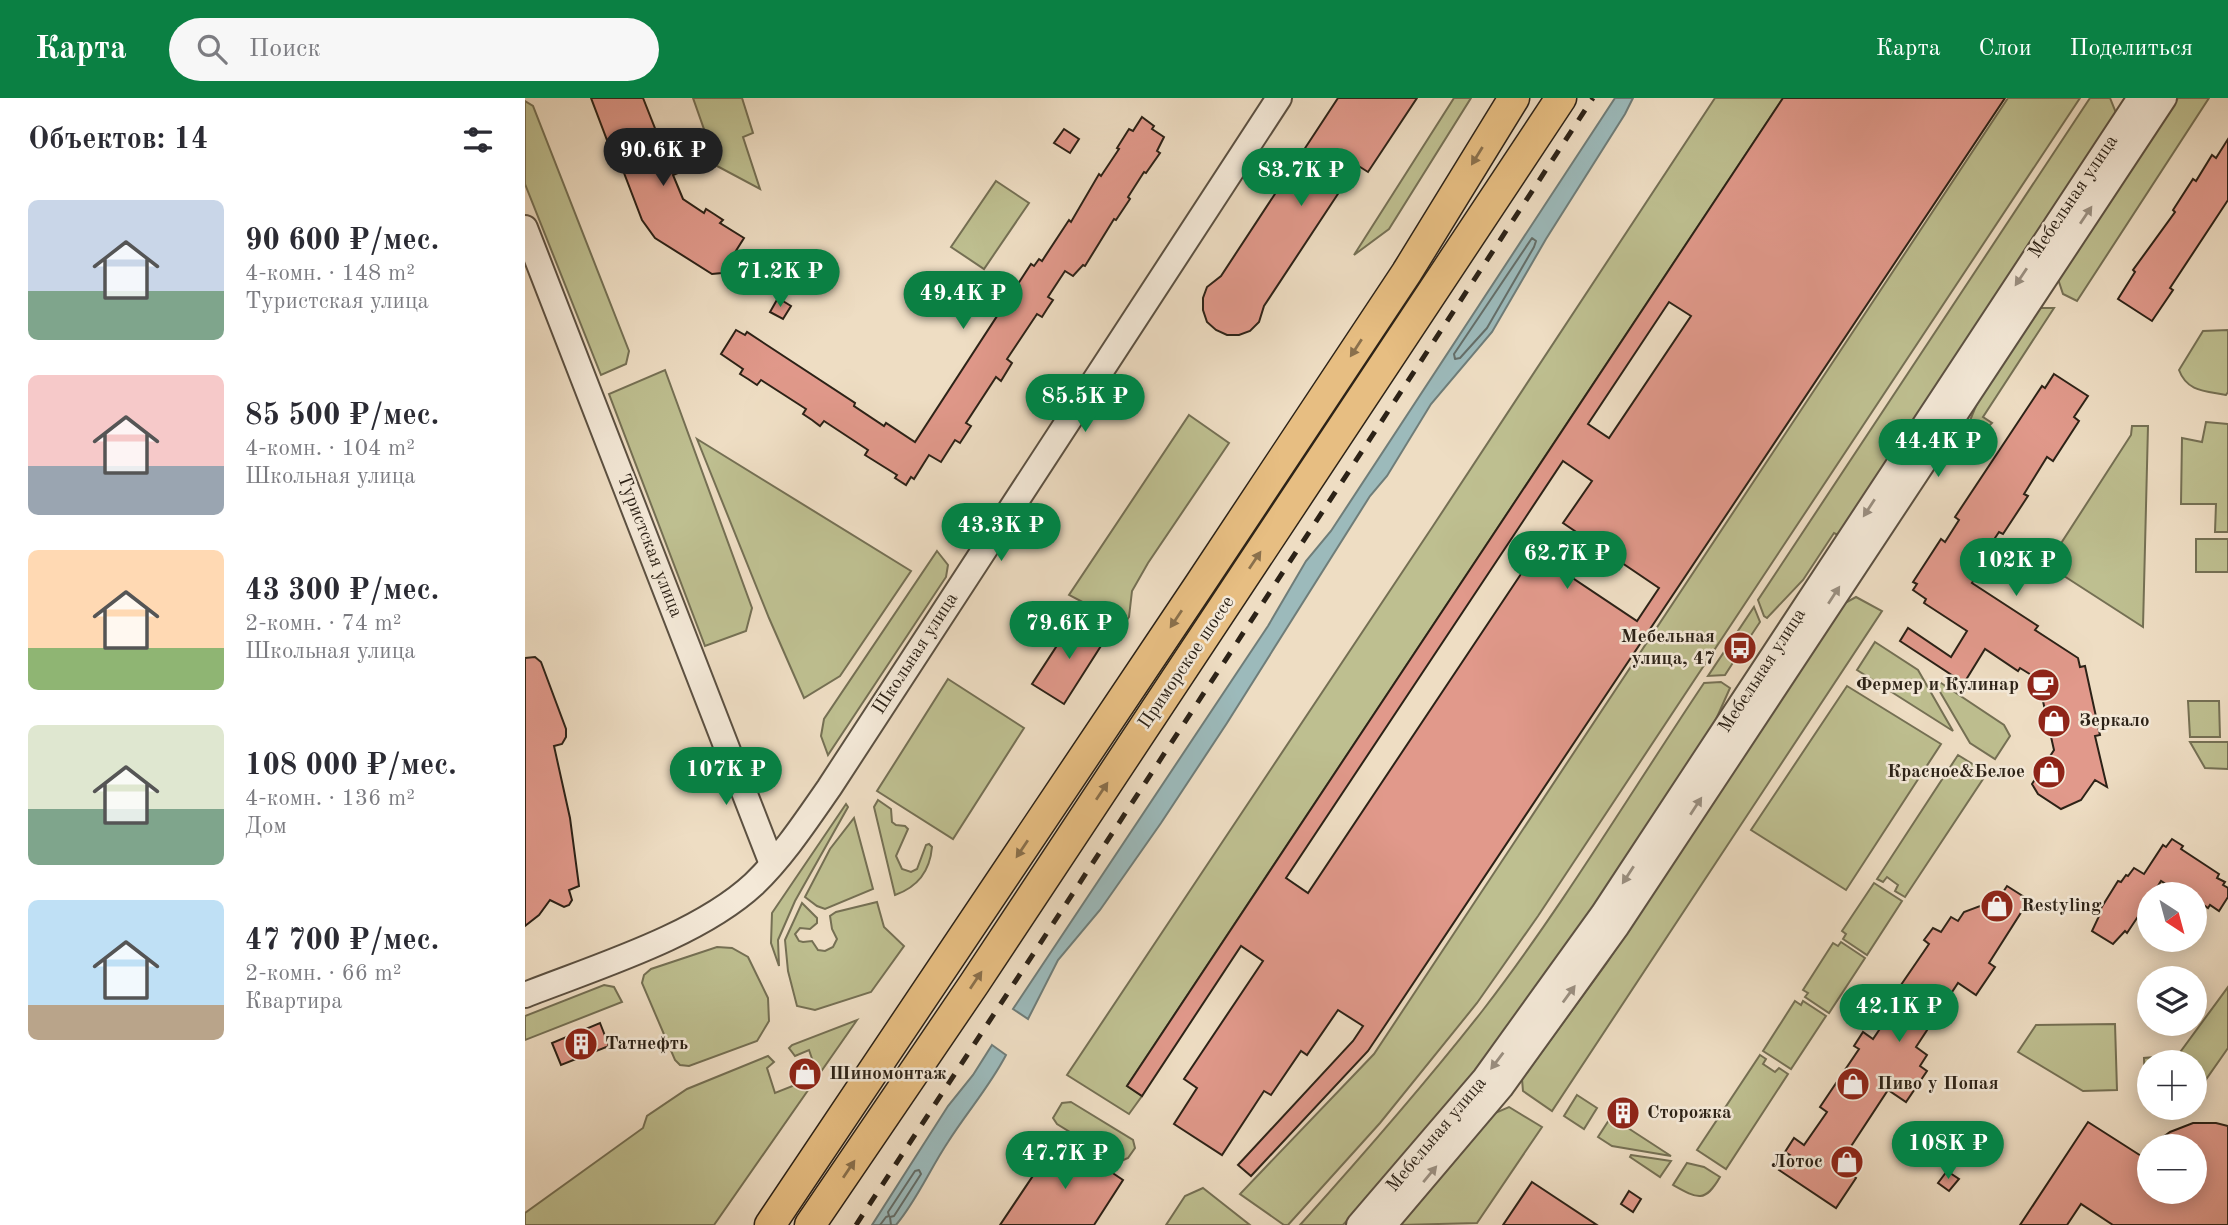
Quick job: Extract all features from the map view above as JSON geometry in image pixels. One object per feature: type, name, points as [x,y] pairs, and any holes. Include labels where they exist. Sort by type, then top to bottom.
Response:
[{"type":"main road","name":"Приморское шоссе","points":[[770,1225],[1399,284],[1514,98]]},
{"type":"main road","name":"Приморское шоссе","points":[[810,1225],[981,973],[1561,98]]},
{"type":"street","name":"Школьная улица","points":[[525,995],[696,925],[752,885],[772,864],[829,788],[1279,98]]},
{"type":"street","name":"Мебельная улица","points":[[1359,1225],[1485,1078],[1576,953],[2140,98]]},
{"type":"street","name":"Мебельная улица","points":[[1384,1225],[1501,1087],[1617,926],[2164,98]]},
{"type":"street","name":"Туристская улица","points":[[525,228],[772,864]]},
{"type":"green space","points":[[693,98],[742,98],[753,133],[743,137],[760,189],[717,166]]},
{"type":"green space","points":[[1454,98],[1471,98],[1389,229],[1354,255]]},
{"type":"green space","points":[[1715,98],[1783,98],[1127,1086],[1142,1096],[1129,1114],[1067,1075]]},
{"type":"green space","points":[[2008,98],[2080,98],[1538,916],[1477,1003],[1380,1123],[1288,1225],[1284,1225],[1240,1194],[1374,1054]]},
{"type":"green space","points":[[2090,98],[2110,98],[2116,113],[1840,536],[1834,533],[1803,580],[1767,618],[1758,600]]},
{"type":"green space","points":[[2178,98],[2209,98],[2077,301],[2063,294],[2058,279]]},
{"type":"green space","points":[[525,101],[533,106],[629,351],[626,364],[601,375],[525,184]]},
{"type":"green space","points":[[996,181],[1029,203],[984,269],[951,247]]},
{"type":"green space","points":[[2039,308],[2054,308],[1983,417],[1992,423],[1965,449],[1960,445],[1980,396]]},
{"type":"green space","points":[[2228,330],[2228,392],[2226,395],[2192,387],[2179,370],[2203,331]]},
{"type":"green space","points":[[665,370],[752,608],[746,631],[705,646],[609,394]]},
{"type":"green space","points":[[1189,415],[1229,443],[1148,563],[1132,591],[1129,617],[1116,636],[1101,626],[1096,609],[1069,595]]},
{"type":"green space","points":[[2206,422],[2228,424],[2228,532],[2215,532],[2216,504],[2181,504],[2182,438],[2202,442]]},
{"type":"green space","points":[[2132,426],[2148,426],[2143,627],[2047,565],[2131,435]]},
{"type":"green space","points":[[697,439],[911,571],[840,676],[804,698],[769,618]]},
{"type":"green space","points":[[2196,539],[2228,539],[2228,572],[2196,572]]},
{"type":"green space","points":[[937,551],[948,565],[946,577],[828,755],[821,736],[824,719]]},
{"type":"green space","points":[[1856,597],[1882,611],[1552,1111],[1523,1091],[1522,1079],[1606,964],[1845,603]]},
{"type":"green space","points":[[1754,607],[1760,622],[1748,640],[1743,637],[1732,654],[1736,658],[1725,675],[1708,676]]},
{"type":"green space","points":[[1875,642],[1918,670],[1953,731],[1857,670]]},
{"type":"green space","points":[[948,679],[1024,728],[953,839],[877,791]]},
{"type":"green space","points":[[1938,681],[2004,725],[2010,736],[1995,759],[1970,743],[1936,685]]},
{"type":"green space","points":[[1721,682],[1730,688],[1709,735],[1574,940],[1472,1076],[1404,1158],[1343,1225],[1300,1225],[1439,1065],[1483,1010],[1569,890],[1704,683]]},
{"type":"green space","points":[[1847,686],[1941,744],[1846,890],[1751,830]]},
{"type":"green space","points":[[2188,701],[2219,701],[2220,737],[2190,737]]},
{"type":"green space","points":[[2190,742],[2228,742],[2228,769],[2205,768]]},
{"type":"green space","points":[[1958,755],[1987,773],[1905,897],[1895,891],[1898,885],[1887,877],[1883,882],[1877,879]]},
{"type":"green space","points":[[878,800],[891,809],[892,822],[908,829],[896,856],[902,869],[911,872],[917,869],[926,845],[932,847],[929,863],[921,877],[895,895],[874,807]]},
{"type":"green space","points":[[846,804],[848,807],[795,901],[778,940],[779,966],[771,943],[772,913]]},
{"type":"green space","points":[[854,818],[873,889],[825,909],[805,897],[830,849]]},
{"type":"green space","points":[[1874,883],[1902,901],[1867,955],[1843,939],[1846,934],[1842,931]]},
{"type":"green space","points":[[877,902],[884,927],[904,946],[871,992],[815,1010],[797,1006],[788,971],[785,940],[802,903],[817,918],[817,923],[810,929],[800,928],[795,934],[799,941],[812,941],[818,950],[825,951],[833,947],[837,939],[830,916],[836,912]]},
{"type":"green space","points":[[1841,942],[1865,958],[1829,1013],[1805,997],[1808,993],[1803,990],[1833,943],[1838,946]]},
{"type":"green space","points":[[717,947],[732,948],[748,957],[768,998],[769,1021],[757,1041],[689,1066],[680,1065],[675,1060],[642,983],[644,975],[651,969]]},
{"type":"green space","points":[[604,985],[614,987],[622,1002],[525,1040],[525,1016]]},
{"type":"green space","points":[[2228,987],[2228,1048],[2207,1078],[2207,1050],[2182,1050],[2192,1036],[2207,1036],[2207,1016]]},
{"type":"green space","points":[[1795,1001],[1801,1005],[1803,1001],[1826,1016],[1791,1069],[1763,1051]]},
{"type":"green space","points":[[857,1020],[818,1076],[809,1050],[795,1056],[789,1048]]},
{"type":"green space","points":[[2115,1024],[2117,1090],[2083,1091],[2018,1052],[2036,1025]]},
{"type":"green space","points":[[1760,1055],[1766,1059],[1763,1064],[1775,1072],[1779,1068],[1788,1074],[1726,1169],[1697,1150]]},
{"type":"green space","points":[[768,1056],[774,1062],[767,1068],[775,1093],[818,1076],[714,1225],[525,1225],[525,1213],[643,1128],[647,1116],[687,1089]]},
{"type":"green space","points":[[1577,1095],[1597,1108],[1584,1129],[1564,1116]]},
{"type":"green space","points":[[1071,1102],[1133,1140],[1135,1148],[1128,1158],[1119,1162],[1057,1124],[1053,1118],[1062,1103]]},
{"type":"green space","points":[[1509,1107],[1542,1127],[1477,1223],[1400,1225],[1495,1113]]},
{"type":"green space","points":[[1611,1117],[1671,1156],[1612,1146],[1598,1137]]},
{"type":"green space","points":[[1630,1157],[1671,1161],[1660,1177]]},
{"type":"green space","points":[[1687,1163],[1704,1167],[1720,1177],[1705,1195],[1695,1195],[1673,1185]]},
{"type":"green space","points":[[1203,1188],[1250,1225],[1166,1225],[1185,1196]]},
{"type":"water","points":[[1615,98],[1633,98],[1492,332],[1431,404],[1161,823],[1100,910],[1058,960],[1028,1019],[1013,1009],[1268,626],[1306,561],[1331,531]]},
{"type":"water","points":[[992,1045],[1006,1055],[910,1205],[896,1225],[872,1225],[948,1106],[973,1075]]},
{"type":"building","points":[[591,98],[643,98],[666,156],[670,155],[678,173],[673,175],[683,199],[704,213],[706,209],[714,214],[723,220],[720,223],[744,238],[722,273],[712,274],[655,238],[642,220],[611,139],[607,140]]},
{"type":"building","points":[[1338,98],[1417,98],[1368,172],[1357,165],[1264,306],[1259,322],[1250,331],[1239,335],[1227,335],[1216,330],[1207,322],[1203,310],[1207,287],[1221,276]]},
{"type":"building","points":[[1783,98],[2005,98],[1368,1051],[1251,1176],[1238,1165],[1353,1041],[1363,1026],[1338,1010],[1307,1055],[1301,1051],[1271,1095],[1264,1091],[1222,1155],[1174,1124],[1197,1088],[1184,1079],[1263,961],[1241,946],[1142,1096],[1127,1086]],"holes":[[[1669,302],[1691,316],[1609,438],[1588,424]],[[1563,461],[1592,481],[1563,523],[1659,588],[1637,621],[1535,553],[1308,893],[1286,878]]]},
{"type":"building","points":[[1142,117],[1154,126],[1152,129],[1164,137],[1157,151],[1160,153],[1146,173],[1144,172],[1128,197],[1130,199],[1116,220],[1114,219],[1085,266],[1073,276],[1065,271],[1048,297],[1053,300],[1042,317],[1037,314],[1007,359],[1012,363],[1001,381],[996,377],[966,423],[971,426],[960,443],[955,440],[941,462],[929,455],[914,479],[911,477],[906,485],[895,478],[897,475],[865,455],[868,450],[824,421],[820,426],[803,414],[806,409],[761,380],[757,385],[740,374],[743,369],[721,354],[736,330],[745,335],[747,332],[855,403],[854,406],[884,426],[886,423],[915,442],[1031,264],[1034,266],[1039,259],[1042,261],[1069,220],[1071,222],[1129,129],[1133,131]]},
{"type":"building","points":[[1064,129],[1079,139],[1070,153],[1054,143]]},
{"type":"building","points":[[2228,139],[2228,200],[2170,288],[2173,290],[2152,321],[2118,299],[2135,272],[2133,270],[2175,212],[2173,210],[2193,179],[2196,181],[2212,155],[2216,158]]},
{"type":"building","points":[[778,298],[791,306],[783,319],[770,312]]},
{"type":"building","points":[[2054,374],[2088,396],[2074,417],[2079,421],[2053,461],[2047,457],[2024,494],[2028,496],[2003,534],[1999,532],[1983,556],[1987,559],[1972,583],[2038,626],[2035,630],[2078,658],[2080,667],[2085,666],[2100,735],[2095,736],[2107,787],[2095,780],[2081,800],[2061,809],[2038,794],[2032,784],[2054,750],[2038,679],[2020,668],[2018,671],[1985,649],[1964,683],[1900,641],[1908,628],[1951,657],[1967,631],[1924,603],[1926,599],[1913,590],[1917,584],[1913,582],[1941,539],[1945,542],[1959,520],[1955,517],[2042,386],[2045,388]]},
{"type":"building","points":[[1075,618],[1106,638],[1064,704],[1032,684]]},
{"type":"building","points":[[535,657],[541,662],[566,729],[562,744],[554,746],[570,818],[579,886],[569,890],[572,900],[569,905],[564,907],[550,900],[539,915],[525,926],[525,658]]},
{"type":"building","points":[[2172,839],[2183,846],[2181,849],[2219,874],[2217,878],[2225,882],[2223,885],[2228,888],[2228,897],[2219,911],[2210,905],[2207,907],[2207,882],[2137,882],[2137,918],[2127,933],[2125,931],[2113,944],[2092,931],[2100,914],[2098,913],[2118,881],[2121,882],[2134,868],[2144,874],[2163,845],[2166,847]]},
{"type":"building","points":[[2007,886],[2029,900],[1989,963],[1995,967],[1976,995],[1958,983],[1916,1047],[1927,1055],[1920,1066],[1927,1071],[1906,1102],[1888,1090],[1846,1154],[1857,1161],[1849,1173],[1856,1178],[1836,1208],[1779,1170],[1790,1155],[1785,1152],[1794,1138],[1804,1145],[1827,1112],[1820,1107],[1859,1049],[1854,1046],[1863,1032],[1873,1039],[1896,1005],[1890,1001],[1929,944],[1924,940],[1933,928],[1941,932],[1951,917],[1958,921],[1964,912],[1980,906],[1990,912]]},
{"type":"building","name":"Татнефть","points":[[600,1023],[609,1046],[561,1065],[552,1043]]},
{"type":"building","points":[[2088,1122],[2137,1153],[2137,1204],[2207,1204],[2207,1134],[2167,1134],[2193,1123],[2228,1126],[2228,1225],[2113,1225],[2081,1204],[2067,1225],[2020,1225]]},
{"type":"building","points":[[1059,1137],[1123,1180],[1094,1225],[1000,1225]]},
{"type":"building","points":[[1947,1171],[1959,1179],[1949,1191],[1938,1183]]},
{"type":"building","points":[[1532,1182],[1597,1225],[1503,1225]]},
{"type":"building","points":[[1629,1191],[1641,1199],[1633,1212],[1621,1204]]},
{"type":"railway","points":[[856,1225],[1593,98]]},
{"type":"place","name":"Мебельная улица, 47","points":[[1740,648]]},
{"type":"place","name":"Фермер и Кулинар","points":[[2043,685]]},
{"type":"place","name":"Зеркало","points":[[2054,721]]},
{"type":"place","name":"Красное&Белое","points":[[2049,772]]},
{"type":"place","name":"Restyling","points":[[1997,906]]},
{"type":"place","name":"Татнефть","points":[[581,1044]]},
{"type":"place","name":"Шиномонтаж","points":[[805,1074]]},
{"type":"place","name":"Пиво у Попая","points":[[1853,1084]]},
{"type":"place","name":"Сторожка","points":[[1623,1113]]},
{"type":"place","name":"Лотос","points":[[1847,1162]]}]
